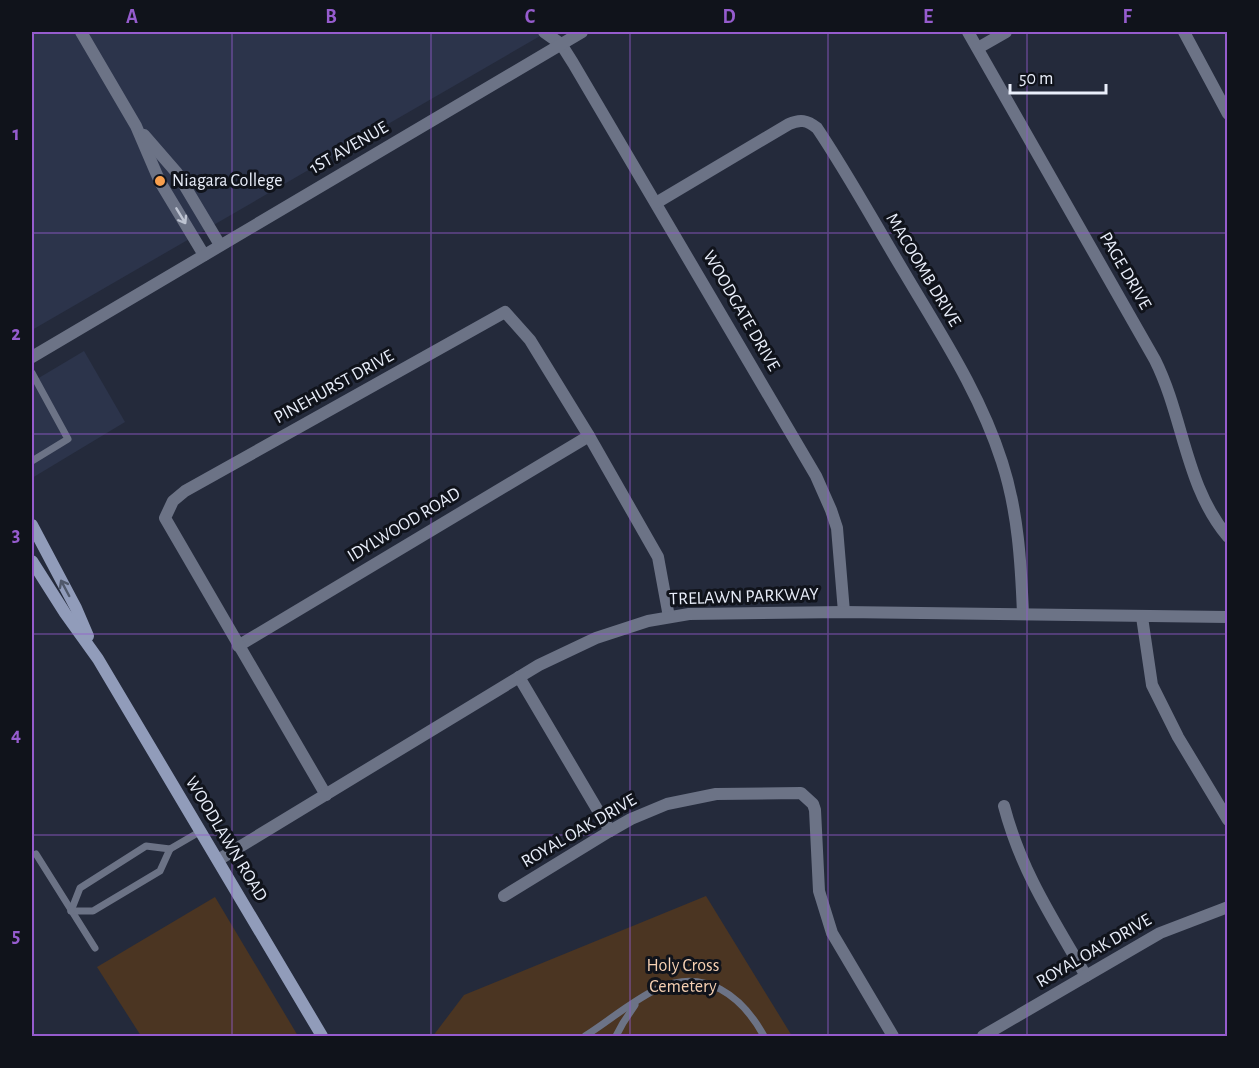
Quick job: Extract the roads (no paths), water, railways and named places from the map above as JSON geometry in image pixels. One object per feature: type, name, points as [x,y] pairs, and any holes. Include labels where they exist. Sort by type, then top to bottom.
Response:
[{"type":"main road","name":"WOODLAWN ROAD","points":[[32,525],[75,608],[98,660]]},
{"type":"main road","name":"WOODLAWN ROAD","points":[[32,561],[65,614],[98,660],[322,1036]]},
{"type":"street","points":[[81,32],[136,126],[160,182],[204,255]]},
{"type":"street","points":[[544,32],[561,38]]},
{"type":"street","name":"1ST AVENUE","points":[[32,357],[561,38],[582,32]]},
{"type":"street","name":"PAGE DRIVE","points":[[968,32],[1155,360],[1165,381],[1198,490],[1214,520],[1227,537]]},
{"type":"street","points":[[978,48],[1006,32]]},
{"type":"street","points":[[1184,32],[1227,114]]},
{"type":"street","name":"WOODGATE DRIVE","points":[[561,38],[807,459],[824,492],[837,528],[844,612]]},
{"type":"street","name":"MACOOMB DRIVE","points":[[657,203],[789,124],[805,121],[817,128],[967,381],[989,424],[1006,476],[1016,523],[1023,615]]},
{"type":"street","points":[[136,126],[177,173],[220,245]]},
{"type":"street","name":"PINEHURST DRIVE","points":[[326,795],[165,518],[173,501],[185,491],[505,312],[530,340],[589,436],[658,557],[669,617]]},
{"type":"street","name":"IDYLWOOD ROAD","points":[[238,646],[589,436]]},
{"type":"street","name":"TRELAWN PARKWAY","points":[[218,860],[519,677],[567,651],[621,629],[669,617],[689,614],[844,612],[1227,617]]},
{"type":"street","points":[[1142,617],[1152,685],[1174,729],[1227,820]]},
{"type":"street","points":[[519,677],[610,831]]},
{"type":"street","name":"ROYAL OAK DRIVE","points":[[504,896],[631,819],[667,804],[696,797],[736,793],[801,793],[813,804],[815,810],[819,891],[832,933],[893,1036]]},
{"type":"street","points":[[1004,806],[1012,837],[1040,898],[1086,976]]},
{"type":"street","name":"ROYAL OAK DRIVE","points":[[983,1036],[1160,933],[1227,907]]},
{"type":"lane","points":[[32,373],[68,439],[32,461]]},
{"type":"lane","points":[[71,911],[93,911],[160,871],[170,849],[201,831]]},
{"type":"lane","points":[[71,911],[80,888],[146,846],[170,849]]},
{"type":"lane","points":[[36,854],[95,948]]},
{"type":"lane","points":[[585,1036],[660,988],[690,982],[709,985],[727,992],[742,1003],[764,1036]]},
{"type":"lane","points":[[616,1036],[627,1016],[643,997]]},
{"type":"place","name":"Niagara College","points":[[160,181]]},
{"type":"park label","name":"Holy Cross Cemetery","points":[[683,976]]}]
